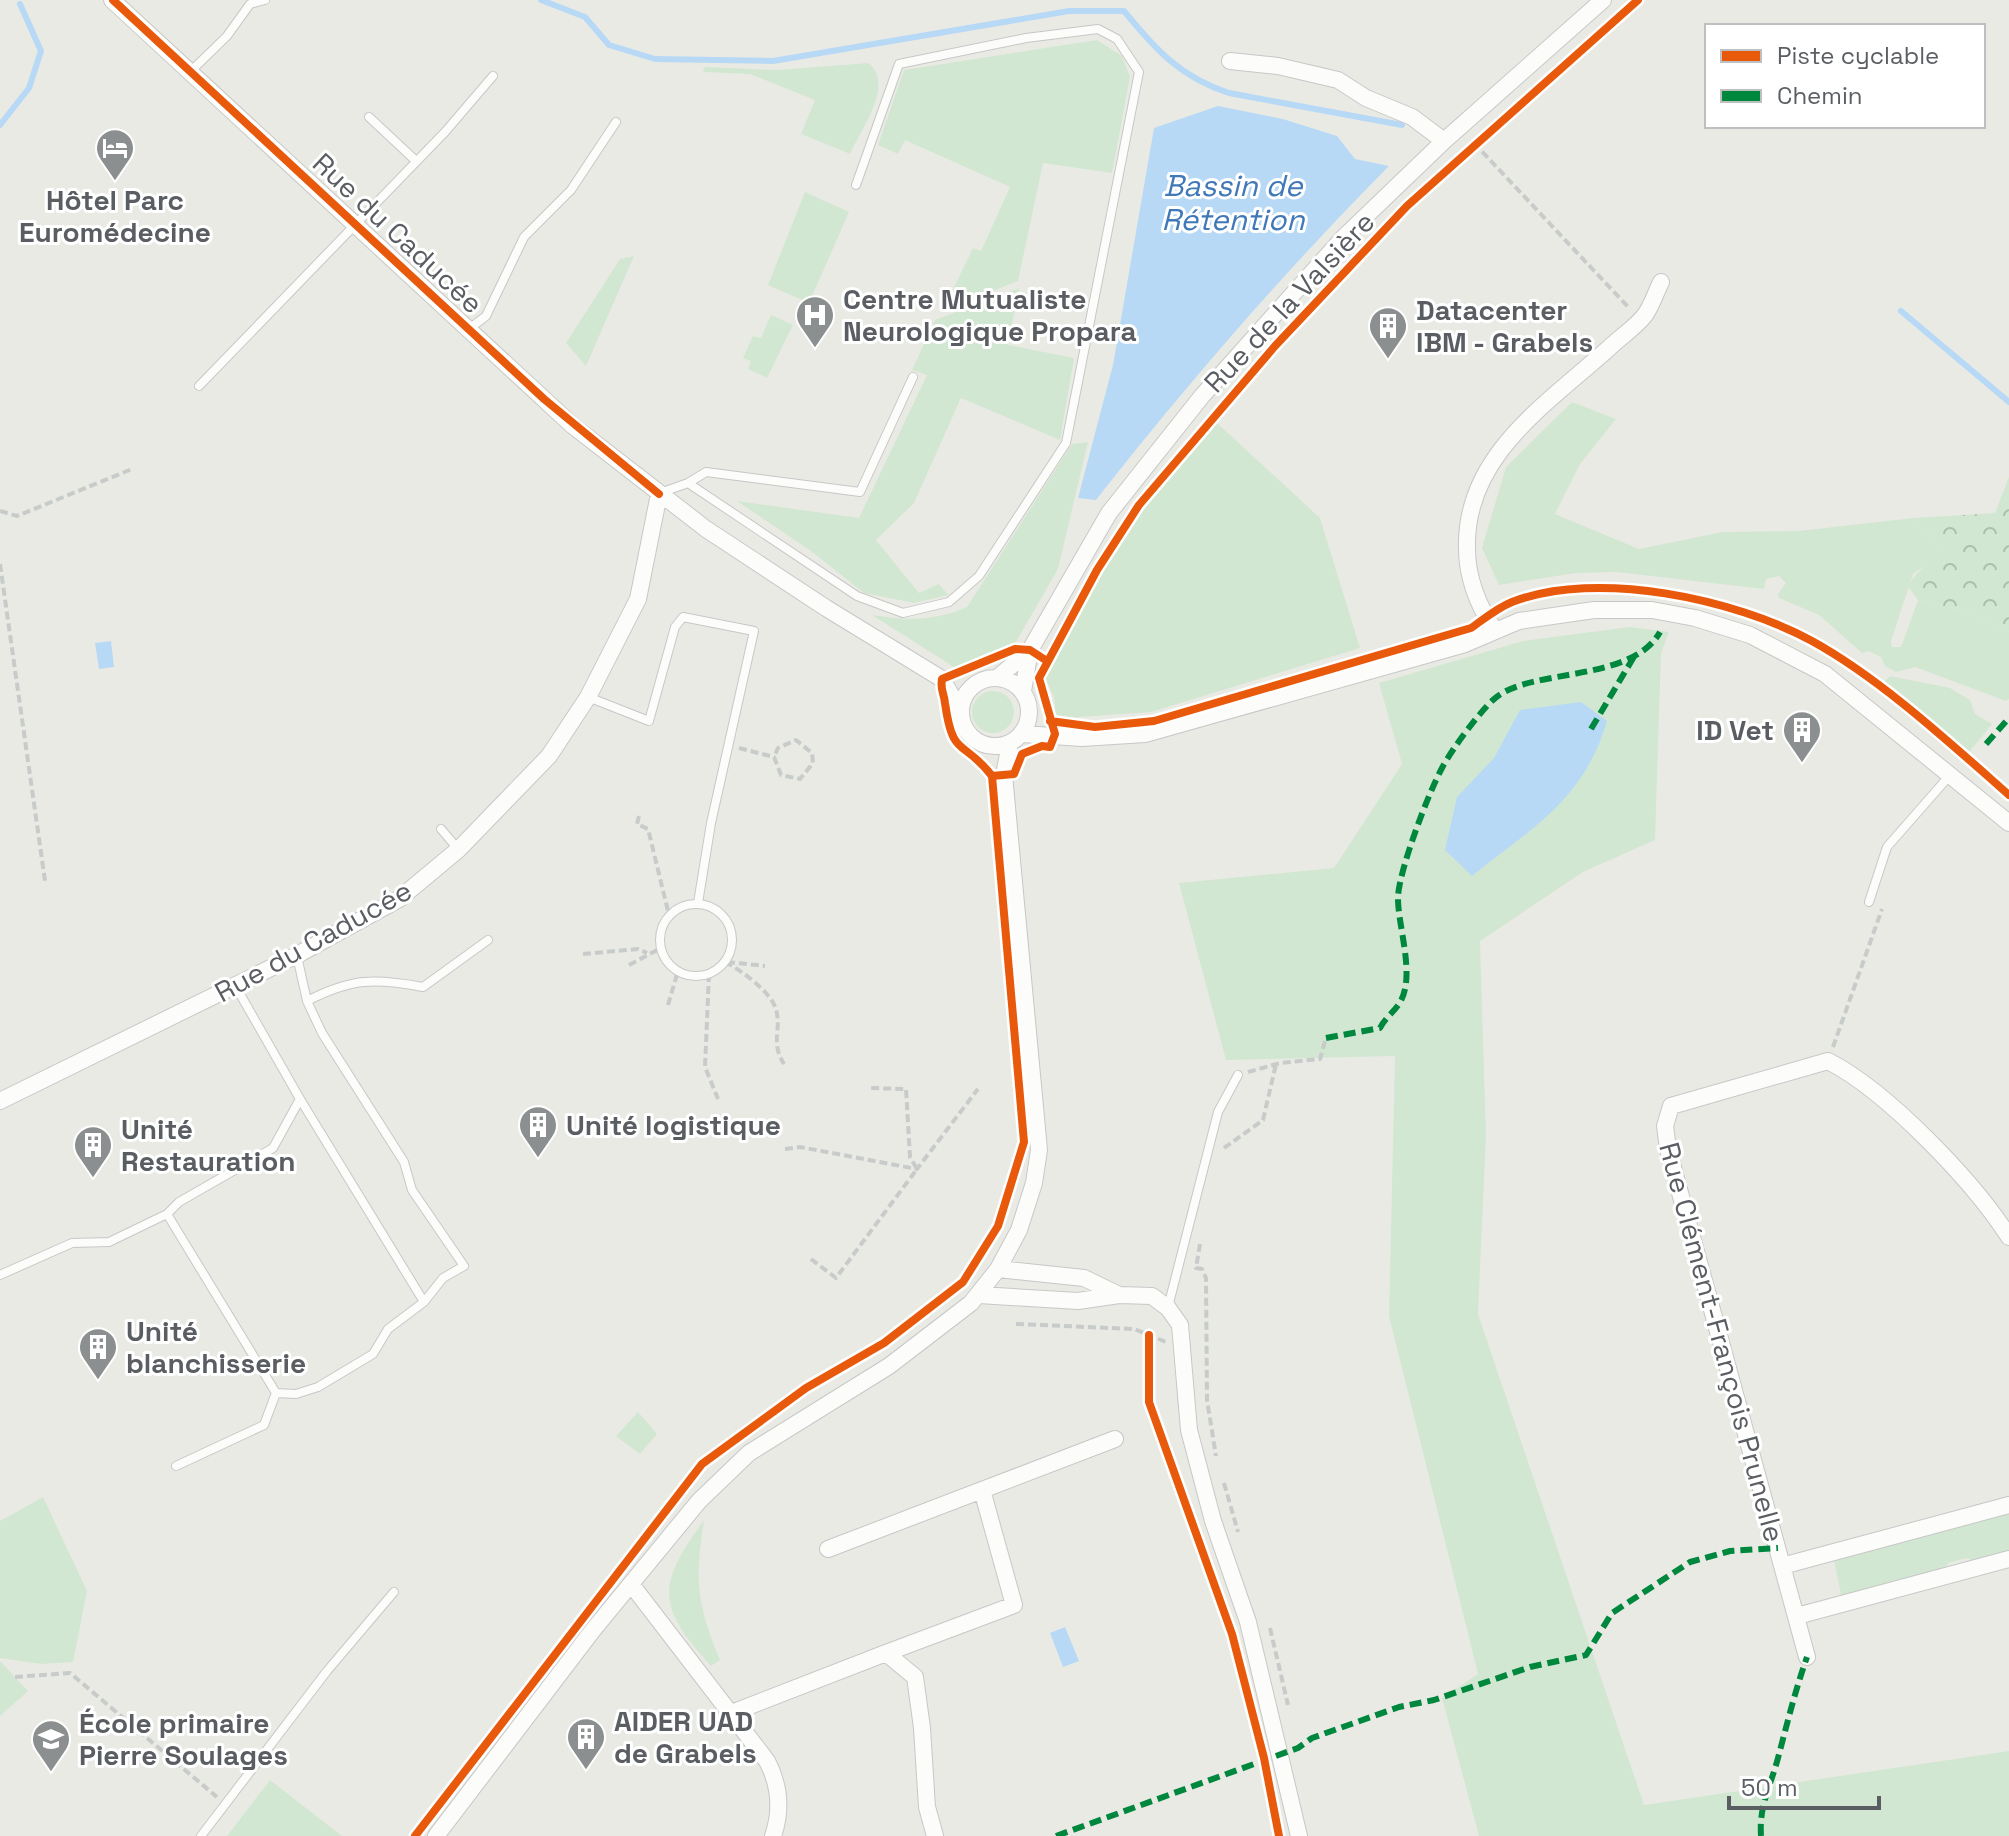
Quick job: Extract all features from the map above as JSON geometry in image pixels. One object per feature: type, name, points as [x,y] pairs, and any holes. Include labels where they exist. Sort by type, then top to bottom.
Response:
[{"type":"street","name":"Rue du Caducée","points":[[112,0],[573,426],[659,494],[826,608],[942,679],[980,682]]},
{"type":"street","name":"Rue de la Valsière","points":[[997,678],[1030,650],[1109,513],[1153,456],[1343,238],[1444,141],[1603,0]]},
{"type":"street","points":[[1230,61],[1278,66],[1338,80],[1366,98],[1412,117],[1444,141]]},
{"type":"street","points":[[1494,629],[1482,609],[1467,561],[1466,530],[1471,500],[1481,476],[1500,447],[1640,320],[1661,282]]},
{"type":"street","name":"Rue du Caducée","points":[[0,1101],[236,987],[399,899],[459,849],[549,756],[588,697],[638,599],[659,494]]},
{"type":"street","points":[[981,744],[990,747],[1016,739],[1055,734],[1082,738],[1145,734],[1465,644],[1494,629],[1536,617],[1594,610],[1652,610],[1736,631],[1789,653],[1825,674],[2009,823]]},
{"type":"street","name":"Rue de la Valsière","points":[[1025,696],[1030,650]]},
{"type":"street","points":[[1004,775],[981,744],[966,731],[961,712],[966,694],[980,682],[997,678],[1007,680],[1025,696],[1055,734]]},
{"type":"street","name":"Rue du Caducée","points":[[942,679],[961,712]]},
{"type":"street","points":[[436,1836],[699,1501],[749,1453],[889,1366],[979,1295],[998,1269],[1019,1230],[1034,1183],[1039,1150],[1004,775],[1016,739],[1030,718],[1025,696]]},
{"type":"street","points":[[1828,1061],[1846,1070],[1877,1096],[1947,1161],[2009,1237]]},
{"type":"street","name":"Rue Clément-François Prunelle","points":[[1807,1657],[1665,1126],[1671,1106],[1828,1061]]},
{"type":"street","points":[[998,1269],[1084,1278],[1119,1295]]},
{"type":"street","points":[[979,1295],[1078,1301],[1119,1295],[1152,1296],[1168,1308],[1180,1325],[1189,1430],[1213,1521],[1248,1622],[1299,1836]]},
{"type":"street","points":[[828,1549],[1115,1439]]},
{"type":"street","points":[[729,1714],[1014,1605],[982,1490]]},
{"type":"street","points":[[1782,1566],[2009,1505]]},
{"type":"street","points":[[1797,1616],[2009,1559]]},
{"type":"street","points":[[631,1584],[776,1779],[780,1809],[773,1836]]},
{"type":"street","points":[[886,1653],[915,1677],[927,1807],[935,1836]]},
{"type":"lane","points":[[191,71],[227,36],[250,4],[265,0]]},
{"type":"lane","points":[[688,483],[857,596],[903,613],[949,602],[979,576],[1066,443],[1139,72],[1117,39],[1098,29],[1026,38],[899,64],[856,185]]},
{"type":"lane","points":[[199,386],[493,76]]},
{"type":"lane","points":[[369,117],[415,160]]},
{"type":"lane","points":[[469,329],[486,316],[524,237],[571,190],[616,122]]},
{"type":"lane","points":[[659,494],[706,472],[860,492],[913,377]]},
{"type":"lane","points":[[588,697],[649,721],[675,627],[683,617],[754,631],[698,903]]},
{"type":"lane","points":[[1869,902],[1887,847],[1951,774]]},
{"type":"lane","points":[[441,829],[459,849]]},
{"type":"lane","points":[[698,903],[709,906],[726,920],[732,941],[725,962],[709,974],[698,976],[678,971],[661,948],[663,925],[669,915],[677,908],[698,903]]},
{"type":"lane","points":[[307,1001],[343,983],[388,981],[423,987],[488,940]]},
{"type":"lane","points":[[276,1393],[296,1394],[318,1387],[373,1354],[388,1329],[424,1302],[443,1278],[464,1266],[412,1190],[404,1162],[322,1033],[307,1001],[297,955]]},
{"type":"lane","points":[[236,987],[300,1099],[424,1302]]},
{"type":"lane","points":[[1168,1308],[1214,1124],[1238,1075]]},
{"type":"lane","points":[[0,1275],[72,1243],[109,1242],[167,1214],[179,1202],[273,1148],[300,1099]]},
{"type":"lane","points":[[167,1214],[276,1393]]},
{"type":"lane","points":[[176,1466],[264,1425],[276,1393]]},
{"type":"lane","points":[[201,1836],[327,1671],[394,1592]]},
{"type":"path","points":[[1463,152],[1485,134]]},
{"type":"path","points":[[1474,143],[1640,320]]},
{"type":"path","points":[[0,511],[17,516],[132,469]]},
{"type":"path","points":[[0,564],[45,881]]},
{"type":"path","points":[[796,740],[812,753],[813,763],[800,779],[790,779],[781,775],[774,757],[778,748],[796,740]]},
{"type":"path","points":[[729,745],[774,757]]},
{"type":"path","points":[[639,816],[637,824],[648,829],[669,915]]},
{"type":"path","points":[[1828,1061],[1887,896]]},
{"type":"path","points":[[629,965],[661,948]]},
{"type":"path","points":[[583,954],[638,949],[647,953]]},
{"type":"path","points":[[725,962],[765,966]]},
{"type":"path","points":[[725,962],[771,1000],[777,1011],[775,1051],[784,1064]]},
{"type":"path","points":[[668,1005],[678,971]]},
{"type":"path","points":[[709,974],[705,1067],[718,1099]]},
{"type":"path","points":[[1238,1075],[1276,1064],[1320,1059],[1326,1038]]},
{"type":"path","points":[[1219,1151],[1263,1120],[1276,1064]]},
{"type":"path","points":[[869,1088],[906,1089],[910,1157],[917,1169]]},
{"type":"path","points":[[811,1259],[836,1278],[978,1089]]},
{"type":"path","points":[[785,1149],[800,1147],[917,1169]]},
{"type":"path","points":[[1202,1239],[1196,1268],[1202,1269],[1206,1278],[1207,1400],[1217,1460]]},
{"type":"path","points":[[1005,1330],[1016,1324],[1134,1329],[1149,1335],[1148,1347]]},
{"type":"path","points":[[1221,1475],[1238,1533]]},
{"type":"path","points":[[1267,1620],[1292,1719]]},
{"type":"path","points":[[15,1677],[70,1673],[225,1804]]},
{"type":"green space","points":[[1097,40],[1122,56],[1130,77],[1112,173],[1043,163],[1018,281],[943,310],[973,248],[981,251],[1010,187],[905,140],[898,154],[878,145],[904,70]]},
{"type":"green space","points":[[868,63],[876,72],[877,95],[850,154],[801,134],[815,100],[750,74],[703,72],[705,67],[777,70]]},
{"type":"green space","points":[[805,192],[849,212],[809,303],[768,285]]},
{"type":"green space","points":[[634,256],[586,366],[566,343],[620,259]]},
{"type":"green space","points":[[1019,288],[1008,345],[1074,358],[1060,440],[961,398],[914,503],[876,540],[919,593],[939,584],[948,595],[914,603],[864,593],[811,551],[737,501],[859,518],[927,375],[912,370],[935,320]]},
{"type":"green space","points":[[771,315],[793,325],[767,378],[748,369],[751,361],[743,358],[753,336],[761,338]]},
{"type":"green space","points":[[1572,402],[1616,419],[1580,464],[1555,514],[1639,549],[1723,532],[1799,531],[1913,518],[1921,531],[1930,534],[1940,548],[1933,561],[1913,574],[1891,641],[1892,647],[1901,647],[1918,600],[1969,612],[2009,632],[2009,699],[2006,701],[1915,667],[1896,672],[1885,666],[1881,657],[1869,651],[1862,653],[1819,615],[1779,598],[1778,594],[1786,583],[1779,576],[1766,579],[1764,589],[1616,572],[1576,573],[1499,585],[1482,548],[1506,467]]},
{"type":"green space","points":[[1216,422],[1320,518],[1360,648],[1151,712],[1079,717],[1065,722],[1056,718],[1054,697],[1045,678],[1101,574],[1154,494]]},
{"type":"green space","points":[[1088,442],[1058,569],[1009,654],[989,652],[957,669],[872,615],[920,618],[967,607],[1072,444]]},
{"type":"green space","points":[[2009,477],[2009,632],[1969,612],[1918,600],[1908,587],[1940,548],[1930,534],[1921,531],[1913,518],[1995,513]]},
{"type":"green space","points":[[1630,627],[1669,632],[1661,653],[1655,840],[1583,872],[1480,941],[1486,1136],[1478,1314],[1644,1805],[2009,1751],[2009,1836],[1479,1836],[1442,1698],[1478,1674],[1389,1316],[1395,1056],[1226,1060],[1179,883],[1334,868],[1402,764],[1379,683],[1523,641]]},
{"type":"green space","points":[[1890,676],[1950,688],[1970,700],[1975,714],[1992,724],[1966,756],[1881,685]]},
{"type":"green space","points":[[993,691],[1008,697],[1014,712],[1008,727],[993,733],[978,727],[972,712],[978,697]]},
{"type":"green space","points":[[638,1412],[657,1434],[640,1454],[616,1436]]},
{"type":"green space","points":[[43,1497],[87,1591],[73,1662],[41,1664],[0,1658],[0,1521]]},
{"type":"green space","points":[[2009,1513],[2009,1552],[1976,1562],[1967,1558],[1948,1563],[1943,1571],[1842,1600],[1834,1560]]},
{"type":"green space","points":[[704,1520],[699,1559],[700,1591],[706,1622],[720,1660],[711,1666],[680,1627],[669,1595],[678,1562]]},
{"type":"green space","points":[[0,1661],[28,1691],[0,1716]]},
{"type":"green space","points":[[270,1780],[342,1836],[227,1836]]},
{"type":"water","name":"Bassin de Rétention","points":[[1218,106],[1283,119],[1337,136],[1355,159],[1389,166],[1238,329],[1096,500],[1078,498],[1113,365],[1154,128]]},
{"type":"water","points":[[111,641],[114,667],[99,669],[95,643]]},
{"type":"water","points":[[1581,702],[1607,721],[1585,772],[1535,827],[1472,876],[1445,850],[1457,797],[1494,758],[1520,710]]},
{"type":"water","points":[[1065,1627],[1079,1661],[1063,1667],[1050,1633]]},
{"type":"waterway","points":[[541,0],[585,17],[609,45],[655,59],[773,61],[1069,11],[1124,11],[1170,61],[1196,79],[1229,93],[1402,125]]},
{"type":"waterway","points":[[0,125],[29,88],[41,51],[20,4]]},
{"type":"waterway","points":[[1901,311],[2009,402]]},
{"type":"marked path","points":[[1326,1038],[1380,1028],[1399,1004],[1404,993],[1406,966],[1398,896],[1409,850],[1442,768],[1480,714],[1493,700],[1509,690],[1626,660],[1646,648],[1660,632]]},
{"type":"marked path","points":[[1591,729],[1635,655]]},
{"type":"marked path","points":[[1986,744],[2009,718]]},
{"type":"marked path","points":[[1056,1836],[1298,1748],[1312,1738],[1399,1707],[1434,1700],[1530,1667],[1586,1655],[1612,1613],[1690,1562],[1730,1551],[1778,1548]]},
{"type":"marked path","points":[[1761,1836],[1763,1806],[1807,1657]]},
{"type":"cycle path","points":[[113,0],[544,399],[659,494]]},
{"type":"cycle path","points":[[1047,661],[1030,650],[1015,649],[942,679],[948,721],[956,741],[992,776],[1014,774],[1022,754],[1042,746],[1050,747],[1055,734],[1039,678],[1097,570],[1139,505],[1275,346],[1407,206],[1638,0]]},
{"type":"cycle path","points":[[1050,721],[1095,727],[1154,721],[1471,628],[1512,602],[1546,592],[1584,588],[1624,589],[1665,593],[1706,602],[1745,613],[1812,641],[1889,693],[2009,795]]},
{"type":"cycle path","points":[[415,1836],[702,1464],[806,1388],[884,1343],[963,1282],[998,1226],[1024,1142],[992,776]]},
{"type":"cycle path","points":[[1149,1335],[1149,1402],[1232,1634],[1264,1758],[1279,1836]]},
{"type":"place","name":"Hôtel Parc Euromédecine","points":[[115,182]]},
{"type":"place","name":"Centre Mutualiste Neurologique Propara","points":[[815,349]]},
{"type":"place","name":"Datacenter IBM - Grabels","points":[[1388,360]]},
{"type":"place","name":"ID Vet","points":[[1802,764]]},
{"type":"place","name":"Unité logistique","points":[[538,1159]]},
{"type":"place","name":"Unité Restauration","points":[[93,1179]]},
{"type":"place","name":"Unité blanchisserie","points":[[98,1381]]},
{"type":"place","name":"AIDER UAD de Grabels","points":[[586,1771]]},
{"type":"place","name":"École primaire Pierre Soulages","points":[[51,1773]]}]
